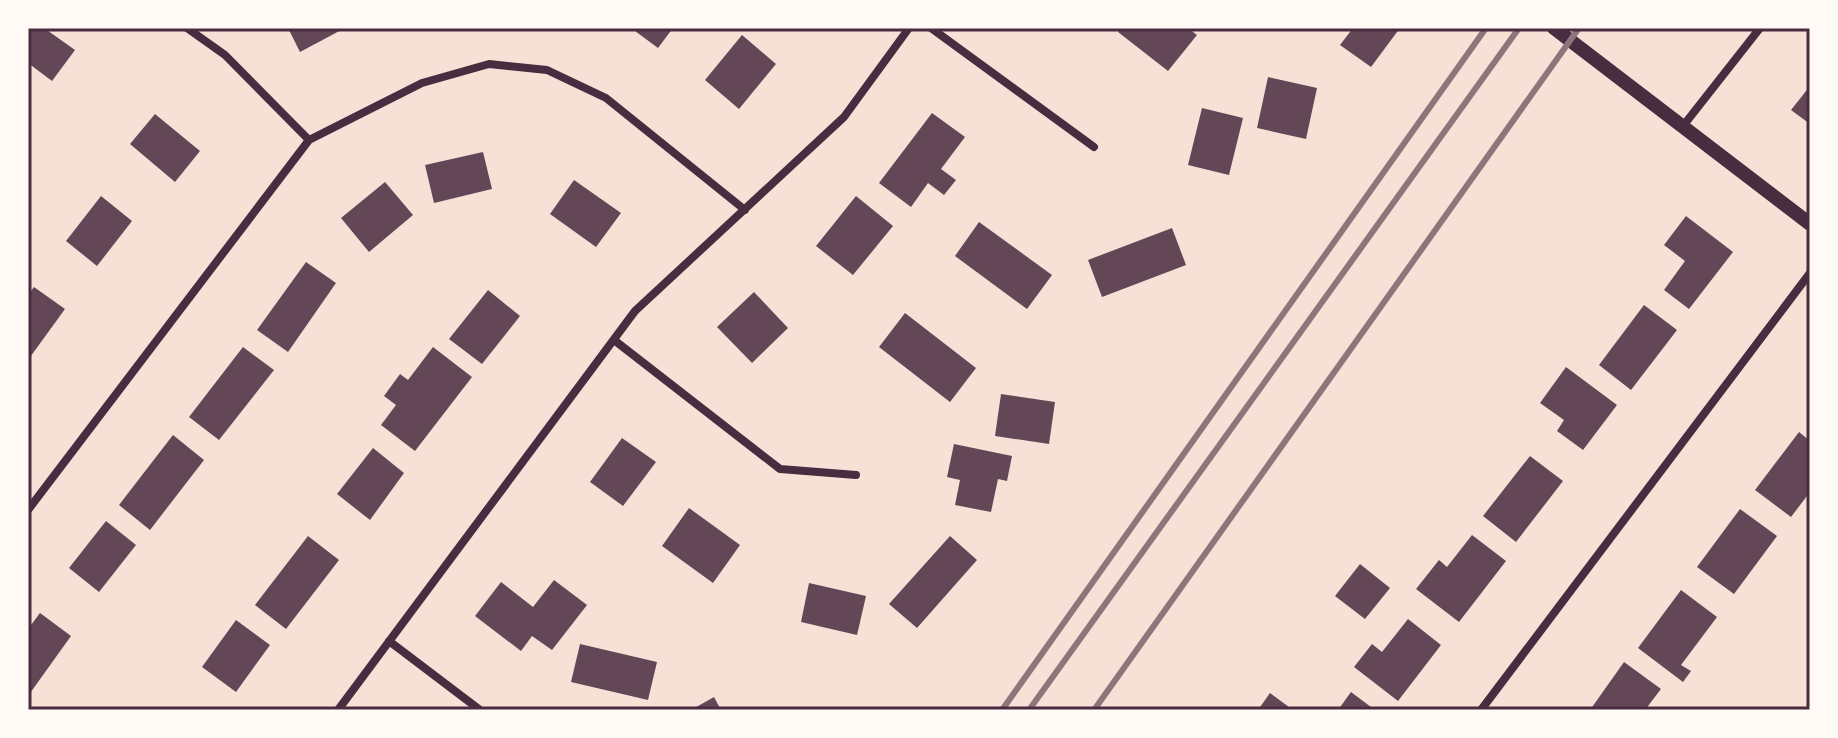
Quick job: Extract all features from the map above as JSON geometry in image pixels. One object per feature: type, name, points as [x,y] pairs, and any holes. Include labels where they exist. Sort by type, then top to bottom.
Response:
[{"type":"street","points":[[187,28],[225,55],[309,140]]},
{"type":"street","points":[[338,710],[635,311],[844,117],[909,28]]},
{"type":"street","points":[[931,28],[1094,147]]},
{"type":"street","points":[[1554,28],[1810,224]]},
{"type":"street","points":[[1683,126],[1760,28]]},
{"type":"street","points":[[28,510],[309,140],[422,83],[489,64],[547,70],[606,98],[745,210]]},
{"type":"street","points":[[1481,710],[1810,273]]},
{"type":"street","points":[[614,340],[780,469],[856,475]]},
{"type":"street","points":[[389,641],[480,710]]},
{"type":"building","points":[[28,28],[44,28],[75,50],[52,81],[28,63]]},
{"type":"building","points":[[288,28],[345,28],[300,52]]},
{"type":"building","points":[[631,28],[673,28],[658,48]]},
{"type":"building","points":[[1121,28],[1188,28],[1197,35],[1168,71],[1118,32]]},
{"type":"building","points":[[1353,28],[1400,28],[1371,67],[1340,45]]},
{"type":"building","points":[[742,35],[776,64],[739,109],[705,80]]},
{"type":"building","points":[[1268,77],[1317,88],[1306,139],[1257,128]]},
{"type":"building","points":[[1810,86],[1810,124],[1791,110]]},
{"type":"building","points":[[1202,108],[1243,118],[1229,175],[1188,165]]},
{"type":"building","points":[[932,113],[965,137],[941,169],[956,180],[944,195],[928,183],[911,207],[879,183]]},
{"type":"building","points":[[155,114],[200,151],[175,182],[130,144]]},
{"type":"building","points":[[483,152],[492,189],[434,203],[425,165]]},
{"type":"building","points":[[574,180],[621,213],[596,247],[550,214]]},
{"type":"building","points":[[385,182],[413,215],[369,252],[341,218]]},
{"type":"building","points":[[101,196],[132,221],[97,266],[66,241]]},
{"type":"building","points":[[856,196],[893,226],[853,275],[816,246]]},
{"type":"building","points":[[1686,216],[1733,252],[1689,309],[1664,290],[1685,261],[1664,245]]},
{"type":"building","points":[[979,222],[1052,275],[1027,309],[955,256]]},
{"type":"building","points":[[1172,228],[1186,265],[1102,297],[1088,260]]},
{"type":"building","points":[[306,262],[336,283],[288,352],[257,330]]},
{"type":"building","points":[[34,287],[65,309],[28,360],[28,295]]},
{"type":"building","points":[[488,290],[520,316],[482,364],[449,339]]},
{"type":"building","points":[[754,292],[788,328],[752,363],[717,327]]},
{"type":"building","points":[[1644,305],[1677,330],[1631,390],[1599,365]]},
{"type":"building","points":[[905,313],[976,368],[950,402],[879,347]]},
{"type":"building","points":[[243,347],[274,370],[219,440],[189,417]]},
{"type":"building","points":[[433,347],[472,377],[415,451],[381,425],[396,405],[384,396],[400,374],[408,380]]},
{"type":"building","points":[[1566,367],[1617,405],[1583,450],[1557,431],[1564,420],[1540,403]]},
{"type":"building","points":[[1001,394],[1055,402],[1049,444],[995,436]]},
{"type":"building","points":[[1799,432],[1810,441],[1810,492],[1791,517],[1755,490]]},
{"type":"building","points":[[173,435],[204,460],[150,530],[119,505]]},
{"type":"building","points":[[622,438],[656,462],[623,506],[590,482]]},
{"type":"building","points":[[954,444],[1012,456],[1007,481],[998,479],[991,512],[955,505],[960,480],[947,477]]},
{"type":"building","points":[[373,448],[404,473],[370,520],[337,494]]},
{"type":"building","points":[[1530,456],[1563,481],[1516,542],[1483,516]]},
{"type":"building","points":[[689,508],[740,545],[713,583],[662,546]]},
{"type":"building","points":[[1740,509],[1777,536],[1734,594],[1697,567]]},
{"type":"building","points":[[106,521],[136,545],[99,592],[69,568]]},
{"type":"building","points":[[1472,535],[1506,561],[1459,622],[1416,589],[1439,560],[1447,567]]},
{"type":"building","points":[[308,536],[339,560],[286,629],[255,605]]},
{"type":"building","points":[[950,536],[977,560],[917,628],[889,604]]},
{"type":"building","points":[[1360,564],[1390,588],[1365,619],[1335,596]]},
{"type":"building","points":[[554,580],[587,605],[552,650],[532,636],[521,651],[475,616],[501,582],[533,607]]},
{"type":"building","points":[[809,583],[866,596],[857,635],[801,622]]},
{"type":"building","points":[[1681,590],[1717,617],[1681,665],[1691,671],[1683,682],[1638,648]]},
{"type":"building","points":[[40,613],[71,636],[28,696],[28,629]]},
{"type":"building","points":[[1408,619],[1441,645],[1398,701],[1354,667],[1372,644],[1382,652]]},
{"type":"building","points":[[236,620],[270,645],[236,692],[202,667]]},
{"type":"building","points":[[580,644],[657,662],[648,700],[571,682]]},
{"type":"building","points":[[1624,662],[1661,689],[1645,710],[1590,710]]},
{"type":"building","points":[[1351,692],[1375,710],[1338,710]]},
{"type":"building","points":[[1270,693],[1293,710],[1258,710]]},
{"type":"building","points":[[714,697],[721,710],[691,710]]},
{"type":"railway","points":[[1002,710],[1486,28]]},
{"type":"railway","points":[[1029,710],[1519,28]]},
{"type":"railway","points":[[1094,710],[1579,28]]}]
